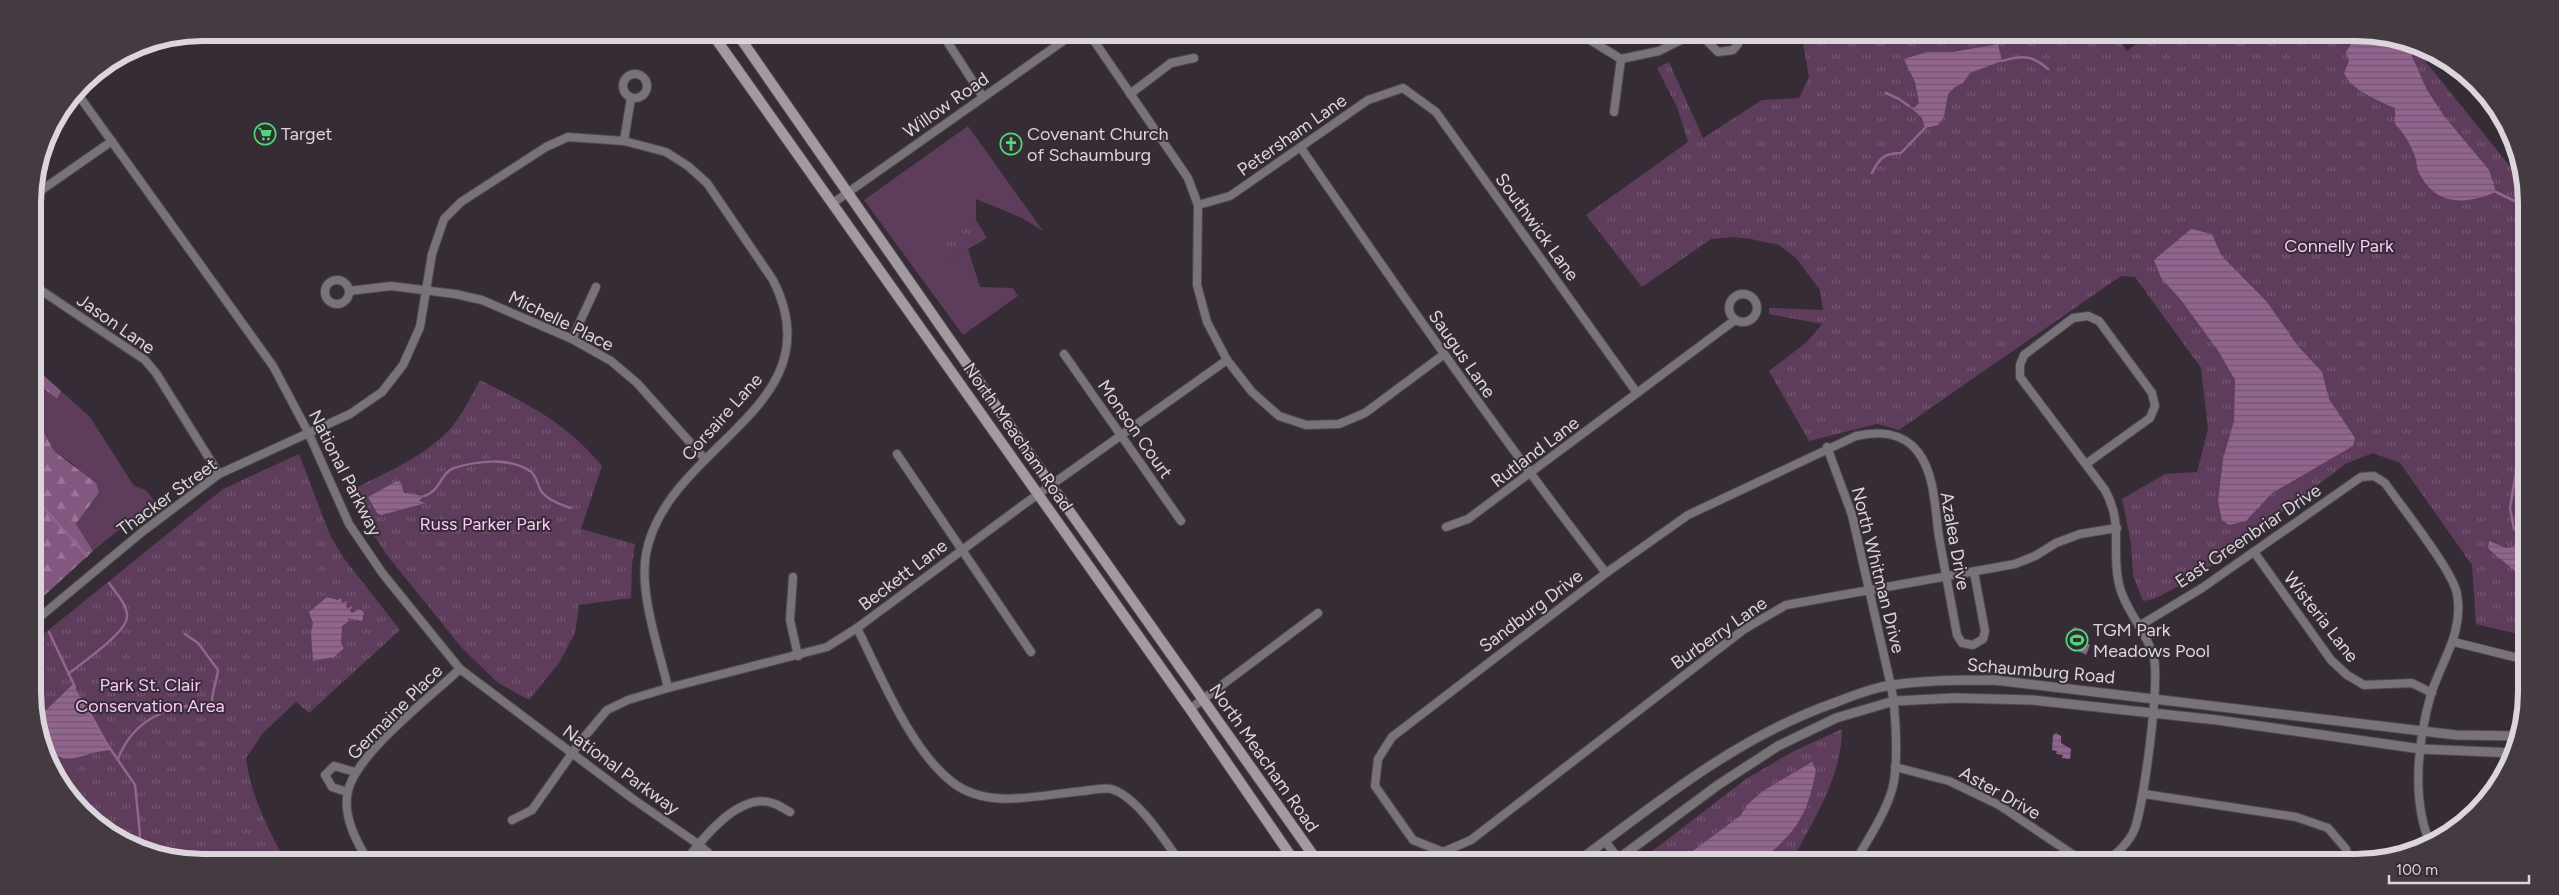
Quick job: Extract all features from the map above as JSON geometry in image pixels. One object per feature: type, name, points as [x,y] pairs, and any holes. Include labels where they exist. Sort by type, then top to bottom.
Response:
[{"type":"main road","name":"North Meacham Road","points":[[717,41],[1190,709],[1289,853]]},
{"type":"main road","name":"North Meacham Road","points":[[742,41],[1051,485],[1312,853]]},
{"type":"street","points":[[947,41],[983,97]]},
{"type":"street","name":"Willow Road","points":[[833,203],[846,192],[1063,41]]},
{"type":"street","points":[[1094,41],[1188,178],[1198,204],[1196,285],[1207,322],[1227,360],[1252,392],[1278,416],[1306,425],[1339,424],[1365,413],[1443,355]]},
{"type":"street","points":[[1592,41],[1621,59],[1659,51],[1679,41]]},
{"type":"street","points":[[1708,41],[1718,52],[1733,50],[1738,44],[1738,41]]},
{"type":"street","points":[[1130,94],[1171,63],[1194,58]]},
{"type":"street","points":[[1614,112],[1621,59]]},
{"type":"street","name":"Petersham Lane","points":[[1198,204],[1230,196],[1368,100],[1403,88]]},
{"type":"street","name":"Southwick Lane","points":[[1403,88],[1436,112],[1637,393]]},
{"type":"street","name":"National Parkway","points":[[81,98],[273,366],[308,432],[350,524],[383,574],[460,669],[571,754],[709,854]]},
{"type":"street","points":[[624,141],[631,98]]},
{"type":"street","name":"Thacker Street","points":[[41,615],[142,532],[219,474],[350,414],[382,392],[403,364],[420,327],[435,240],[444,219],[461,202],[546,147],[568,137],[624,141]]},
{"type":"street","points":[[42,190],[112,141]]},
{"type":"street","name":"Corsaire Lane","points":[[624,141],[666,152],[688,166],[707,184],[763,264],[782,297],[789,338],[781,372],[766,395],[741,424],[704,458],[666,504],[652,536],[646,555],[646,595],[668,688]]},
{"type":"street","name":"Saugus Lane","points":[[1301,148],[1443,355],[1530,475],[1606,573]]},
{"type":"street","name":"Michelle Place","points":[[349,291],[391,286],[427,290],[482,300],[572,339],[611,361],[637,383],[704,458]]},
{"type":"street","points":[[572,339],[596,287]]},
{"type":"street","name":"Jason Lane","points":[[42,291],[145,360],[156,373],[219,474]]},
{"type":"street","points":[[2086,464],[2150,418],[2155,406],[2152,393],[2099,321],[2088,316],[2073,318],[2024,355],[2020,365],[2020,377],[2086,464],[2113,505],[2117,528],[2117,578],[2122,593],[2153,655],[2156,676],[2144,794],[2134,830],[2116,853]]},
{"type":"street","name":"Rutland Lane","points":[[1446,527],[1468,519],[1530,475],[1735,320]]},
{"type":"street","name":"Monson Court","points":[[1064,354],[1181,521]]},
{"type":"street","name":"Beckett Lane","points":[[512,820],[532,810],[571,754],[607,710],[628,700],[668,688],[798,656],[826,647],[857,628],[1038,494],[1121,437],[1227,360]]},
{"type":"street","name":"Azalea Drive","points":[[1828,448],[1856,436],[1875,432],[1894,435],[1917,451],[1926,465],[1957,635],[1962,643],[1973,645],[1983,640],[1985,631],[1974,572]]},
{"type":"street","name":"Sandburg Drive","points":[[1443,852],[1414,840],[1375,786],[1378,759],[1392,737],[1606,573],[1688,515],[1828,448]]},
{"type":"street","name":"North Whitman Drive","points":[[1828,448],[1852,515],[1894,701],[1895,767],[1892,789],[1887,803],[1860,853]]},
{"type":"street","points":[[897,454],[1031,652]]},
{"type":"street","name":"East Greenbriar Drive","points":[[2139,626],[2202,588],[2361,476],[2374,476],[2385,483],[2446,571],[2457,592],[2460,616],[2454,642]]},
{"type":"street","name":"Burberry Lane","points":[[1443,852],[1471,840],[1743,630],[1786,605],[1946,578],[2015,564],[2036,556],[2056,543],[2080,534],[2117,528]]},
{"type":"street","name":"Wisteria Lane","points":[[2254,552],[2330,660],[2347,675],[2364,685],[2412,683],[2432,693]]},
{"type":"street","points":[[793,577],[790,620],[798,656]]},
{"type":"street","points":[[1190,709],[1318,613]]},
{"type":"street","points":[[857,628],[908,726],[925,754],[953,783],[978,794],[1006,799],[1111,789],[1130,801],[1148,817],[1174,854]]},
{"type":"street","points":[[2428,836],[2419,810],[2422,730],[2432,693],[2454,642],[2518,658]]},
{"type":"street","name":"Germaine Place","points":[[364,854],[356,841],[348,814],[348,792],[356,772],[386,738],[460,669]]},
{"type":"street","name":"Schaumburg Road","points":[[1589,853],[1719,759],[1761,734],[1814,710],[1891,686],[1955,680],[1994,680],[2456,735],[2511,736]]},
{"type":"street","name":"Schaumburg Road","points":[[1628,853],[1718,785],[1778,746],[1836,718],[1894,701],[1995,698],[2217,720],[2421,749],[2505,753]]},
{"type":"street","points":[[348,792],[332,787],[325,775],[334,766],[356,772]]},
{"type":"street","name":"Aster Drive","points":[[1895,767],[1949,781],[1999,806],[2071,853]]},
{"type":"street","points":[[2144,794],[2296,817],[2328,828],[2343,845],[2345,853]]},
{"type":"street","points":[[691,854],[698,844],[730,814],[744,806],[758,802],[771,802],[790,812]]},
{"type":"street","points":[[1605,842],[1613,853]]},
{"type":"green space","name":"Connelly Park","points":[[1802,41],[2120,41],[2127,51],[2140,41],[2355,41],[2376,43],[2407,50],[2421,55],[2515,173],[2518,204],[2518,634],[2476,624],[2472,565],[2400,463],[2373,453],[2347,463],[2196,577],[2154,599],[2143,601],[2133,575],[2131,543],[2122,499],[2165,474],[2197,472],[2208,429],[2201,368],[2135,277],[2121,276],[1899,430],[1877,424],[1809,441],[1769,371],[1807,342],[1822,324],[1769,314],[1769,308],[1823,310],[1820,290],[1796,258],[1779,245],[1733,237],[1711,239],[1642,287],[1586,215],[1688,142],[1677,107],[1657,68],[1669,62],[1703,138],[1762,100],[1799,98],[1809,77]]},
{"type":"green space","points":[[968,126],[1043,231],[1020,217],[976,199],[976,220],[939,242],[949,260],[968,249],[980,287],[1013,288],[1018,296],[963,335],[864,200]]},
{"type":"green space","points":[[976,220],[987,238],[949,260],[938,242]]},
{"type":"green space","points":[[42,374],[61,391],[57,399],[42,387]]},
{"type":"green space","name":"Russ Parker Park","points":[[480,380],[546,416],[561,426],[589,451],[602,466],[581,529],[635,544],[631,598],[579,605],[575,633],[559,663],[529,700],[497,682],[462,648],[386,554],[362,517],[350,491],[409,461],[441,438],[458,419]]},
{"type":"green space","points":[[42,387],[57,399],[61,391],[90,417],[134,486],[146,490],[154,501],[93,551],[76,524],[99,494],[73,464],[54,451],[42,428]]},
{"type":"green space","points":[[42,428],[54,451],[96,483],[99,493],[76,524],[93,551],[41,598]]},
{"type":"green space","name":"Park St. Clair Conservation Area","points":[[299,454],[330,535],[343,557],[400,630],[309,713],[296,702],[263,733],[246,758],[256,799],[282,854],[204,854],[183,852],[162,848],[122,832],[89,806],[75,790],[58,763],[44,723],[41,691],[41,636],[223,489]]},
{"type":"green space","points":[[1842,729],[1841,747],[1832,781],[1817,815],[1796,853],[1649,853],[1746,779],[1792,752]]},
{"type":"shaded area","points":[[2353,41],[2376,43],[2409,51],[2427,90],[2444,116],[2489,170],[2496,192],[2473,199],[2452,200],[2434,192],[2426,184],[2418,171],[2415,156],[2395,124],[2395,108],[2359,90],[2344,73],[2349,61],[2346,52]]},
{"type":"shaded area","points":[[1998,44],[2002,61],[1970,73],[1963,83],[1955,87],[1948,94],[1944,117],[1938,125],[1925,128],[1922,118],[1909,106],[1914,108],[1919,103],[1915,82],[1904,59],[1927,52],[1953,52]]},
{"type":"shaded area","points":[[2191,229],[2212,234],[2221,255],[2267,302],[2297,345],[2322,372],[2329,399],[2355,438],[2353,446],[2272,493],[2246,521],[2229,525],[2222,520],[2218,502],[2223,459],[2234,421],[2235,380],[2219,352],[2181,300],[2161,278],[2154,260]]},
{"type":"shaded area","points":[[397,481],[401,483],[404,493],[424,496],[419,501],[426,503],[381,515],[377,513],[368,497]]},
{"type":"shaded area","points":[[2489,541],[2506,548],[2518,545],[2518,573],[2488,548]]},
{"type":"shaded area","points":[[327,597],[338,600],[341,598],[342,603],[347,601],[346,607],[349,608],[353,605],[350,611],[352,613],[359,609],[364,612],[362,621],[347,618],[349,621],[342,626],[341,643],[344,648],[334,657],[313,661],[311,633],[313,623],[309,612]]},
{"type":"shaded area","name":"TGM Park Meadows Pool","points":[[2076,627],[2081,631],[2082,641],[2090,645],[2086,655],[2071,647],[2071,639],[2069,637],[2073,628]]},
{"type":"shaded area","points":[[73,684],[111,750],[70,759],[55,754],[44,723],[44,712]]},
{"type":"shaded area","points":[[2056,733],[2061,736],[2061,743],[2071,749],[2070,759],[2062,758],[2063,755],[2056,754],[2057,751],[2052,750],[2053,735]]},
{"type":"shaded area","points":[[1812,762],[1816,770],[1812,790],[1801,817],[1790,833],[1769,853],[1690,853],[1740,816],[1749,803],[1763,791]]},
{"type":"waterway","points":[[2002,61],[2021,57],[2037,61],[2048,69]]},
{"type":"waterway","points":[[1886,93],[1909,106]]},
{"type":"waterway","points":[[1872,173],[1883,157],[1901,153],[1925,128]]},
{"type":"waterway","points":[[2496,192],[2518,203]]},
{"type":"waterway","points":[[2518,460],[2510,508],[2514,529],[2518,532]]},
{"type":"waterway","points":[[424,496],[434,490],[449,470],[482,462],[503,462],[530,471],[534,475],[541,491],[547,497],[571,508]]},
{"type":"waterway","points":[[41,505],[87,556]]},
{"type":"waterway","points":[[68,674],[112,639],[125,624],[127,612],[121,599],[109,583]]},
{"type":"waterway","points":[[49,632],[75,687]]},
{"type":"waterway","points":[[118,759],[124,746],[133,734],[154,717],[180,707],[209,706],[212,702],[218,670],[198,643],[185,634]]},
{"type":"waterway","points":[[84,703],[107,744],[135,785],[139,840]]},
{"type":"place","name":"Target","points":[[265,134]]},
{"type":"place","name":"Covenant Church of Schaumburg","points":[[1011,144]]},
{"type":"place","name":"TGM Park Meadows Pool","points":[[2077,640]]}]
